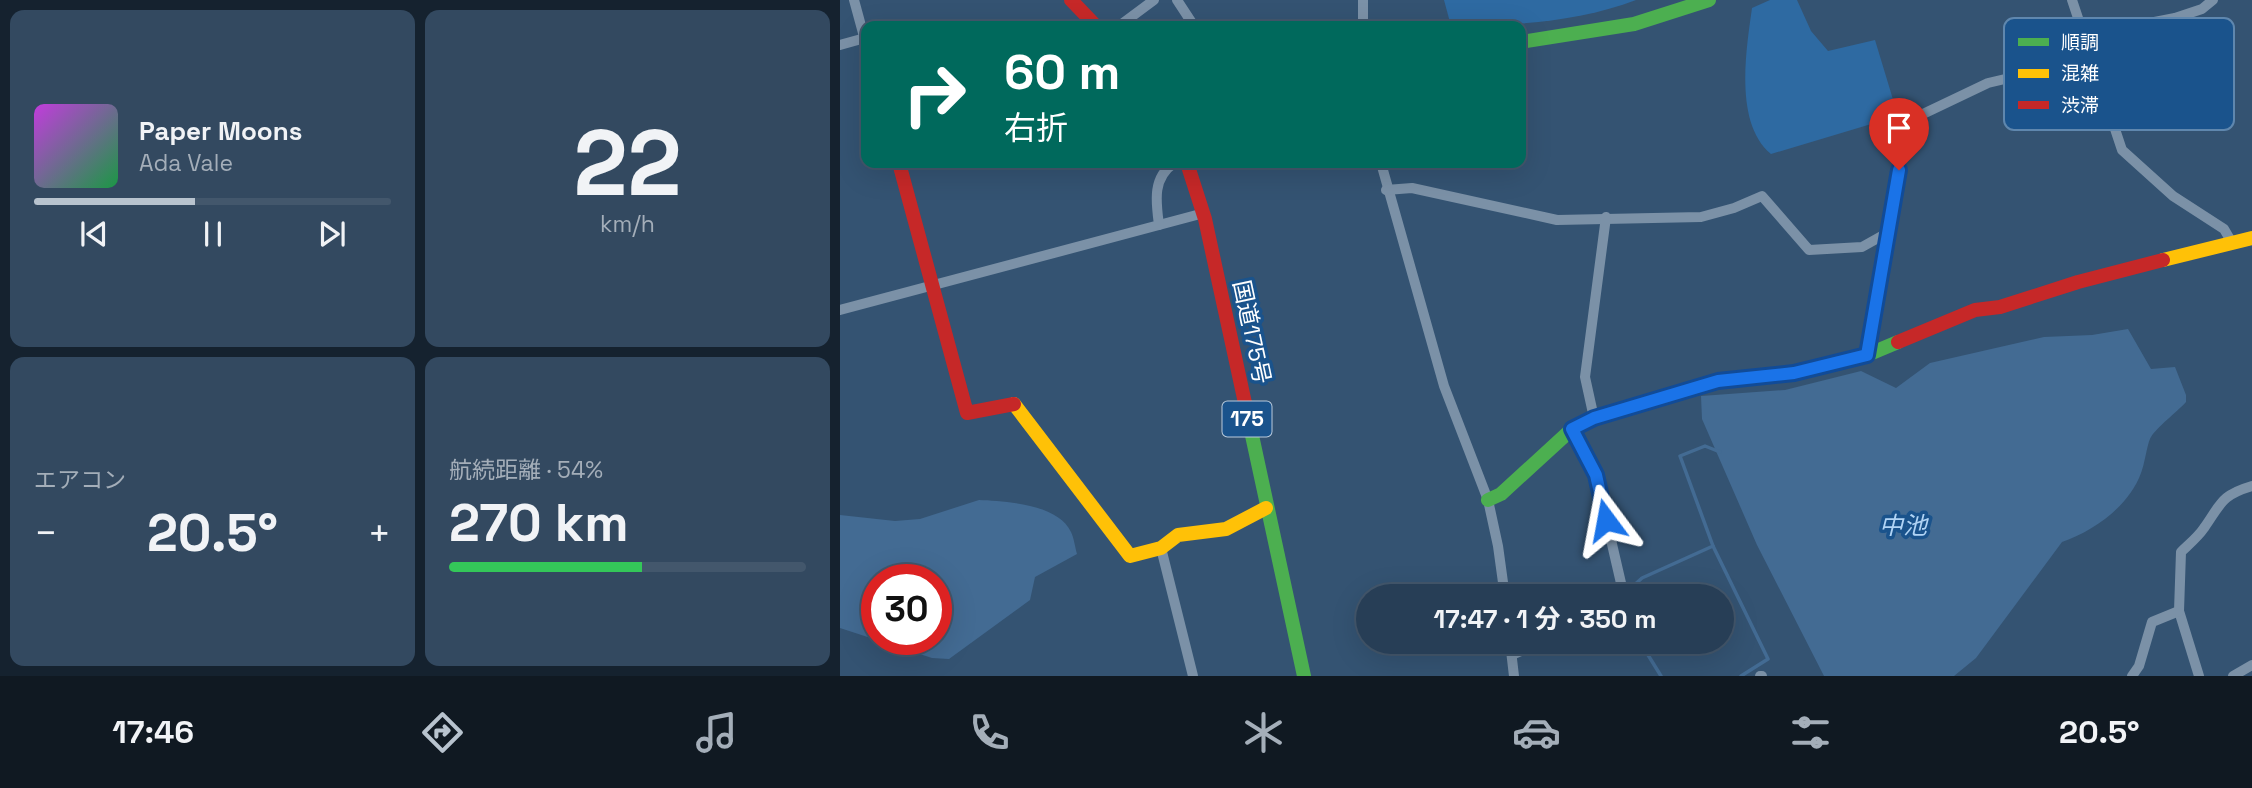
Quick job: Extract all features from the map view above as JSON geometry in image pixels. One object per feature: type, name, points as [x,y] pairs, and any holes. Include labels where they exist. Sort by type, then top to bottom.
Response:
[{"type":"main road","points":[[1071,0],[1091,21]]},
{"type":"main road","points":[[1526,41],[1634,24],[1707,0]]},
{"type":"main road","points":[[900,168],[967,414],[1017,403],[1130,556],[1161,548],[1178,535],[1226,529],[1266,508]]},
{"type":"main road","name":"国道175号","points":[[1189,168],[1204,213],[1304,676]]},
{"type":"main road","points":[[1488,500],[1501,494],[1572,429],[1594,418],[1718,381],[1794,373],[1867,355],[1975,310],[2000,307],[2078,282],[2231,241],[2252,238]]},
{"type":"street","points":[[854,0],[861,26]]},
{"type":"street","points":[[1126,21],[1154,0]]},
{"type":"street","points":[[1177,0],[1191,21]]},
{"type":"street","points":[[1363,0],[1363,21]]},
{"type":"street","points":[[2072,0],[2078,18]]},
{"type":"street","points":[[2175,18],[2202,9],[2213,0]]},
{"type":"street","points":[[840,45],[861,42]]},
{"type":"street","points":[[1867,355],[1899,170],[1902,124],[1988,83],[2004,79]]},
{"type":"street","points":[[2115,130],[2122,150],[2173,196],[2224,229],[2231,241]]},
{"type":"street","points":[[1159,225],[1155,192],[1166,168]]},
{"type":"street","points":[[1382,168],[1386,190],[1444,386],[1488,500],[1499,546],[1503,584]]},
{"type":"street","points":[[1386,190],[1412,188],[1557,220],[1702,217],[1762,196],[1809,250],[1862,247],[1887,233]]},
{"type":"street","points":[[840,310],[1204,213]]},
{"type":"street","points":[[1594,418],[1585,377],[1606,218]]},
{"type":"street","points":[[1572,429],[1596,475],[1620,584]]},
{"type":"street","points":[[2199,676],[2179,611],[2180,552],[2203,531],[2221,500],[2252,485]]},
{"type":"street","points":[[1161,548],[1194,676]]},
{"type":"street","points":[[2132,676],[2139,666],[2152,622],[2179,611]]},
{"type":"street","points":[[1512,654],[1514,676]]},
{"type":"street","points":[[2233,676],[2252,665]]},
{"type":"shaded area","points":[[1444,0],[1636,0],[1592,13],[1545,21],[1450,21]]},
{"type":"shaded area","points":[[1770,0],[1797,0],[1811,31],[1828,51],[1875,40],[1898,116],[1771,154],[1759,141],[1752,124],[1745,86],[1752,8]]},
{"type":"water","name":"中池","points":[[2128,329],[2151,369],[2175,367],[2186,402],[2151,437],[2141,473],[2128,496],[2098,524],[2062,542],[1976,658],[1954,676],[1824,676],[1757,545],[1702,419],[1701,396],[1785,390],[1861,371],[1896,388],[1930,363],[2044,337],[2092,335]]},
{"type":"water","points":[[979,500],[1003,501],[1030,506],[1055,515],[1072,534],[1077,554],[1035,577],[1030,600],[949,659],[932,658],[923,655],[952,655],[952,564],[861,564],[861,635],[840,628],[840,515],[895,521],[920,519]]},
{"type":"waterway","points":[[1720,452],[1705,446],[1680,456],[1713,546],[1768,659],[1741,676]]},
{"type":"waterway","points":[[1635,584],[1642,578],[1713,546]]},
{"type":"waterway","points":[[1647,654],[1661,676]]},
{"type":"traffic: fast","points":[[1526,41],[1634,24],[1709,0]]},
{"type":"traffic: fast","points":[[1488,500],[1501,494],[1572,429],[1594,418],[1718,381],[1794,373],[1867,355],[1898,342]]},
{"type":"traffic: fast","points":[[1245,403],[1304,676]]},
{"type":"traffic: slow","points":[[2163,260],[2252,238]]},
{"type":"traffic: slow","points":[[1014,404],[1130,556],[1161,548],[1178,535],[1226,529],[1266,508]]},
{"type":"traffic: jam","points":[[1071,0],[1091,21]]},
{"type":"traffic: jam","points":[[900,168],[967,413],[1014,404]]},
{"type":"traffic: jam","points":[[1189,168],[1205,219],[1245,403]]},
{"type":"traffic: jam","points":[[1898,342],[1975,310],[2000,307],[2078,282],[2163,260]]},
{"type":"route","points":[[1606,520],[1596,475],[1572,429],[1594,418],[1718,381],[1794,373],[1867,355],[1899,170]]}]
